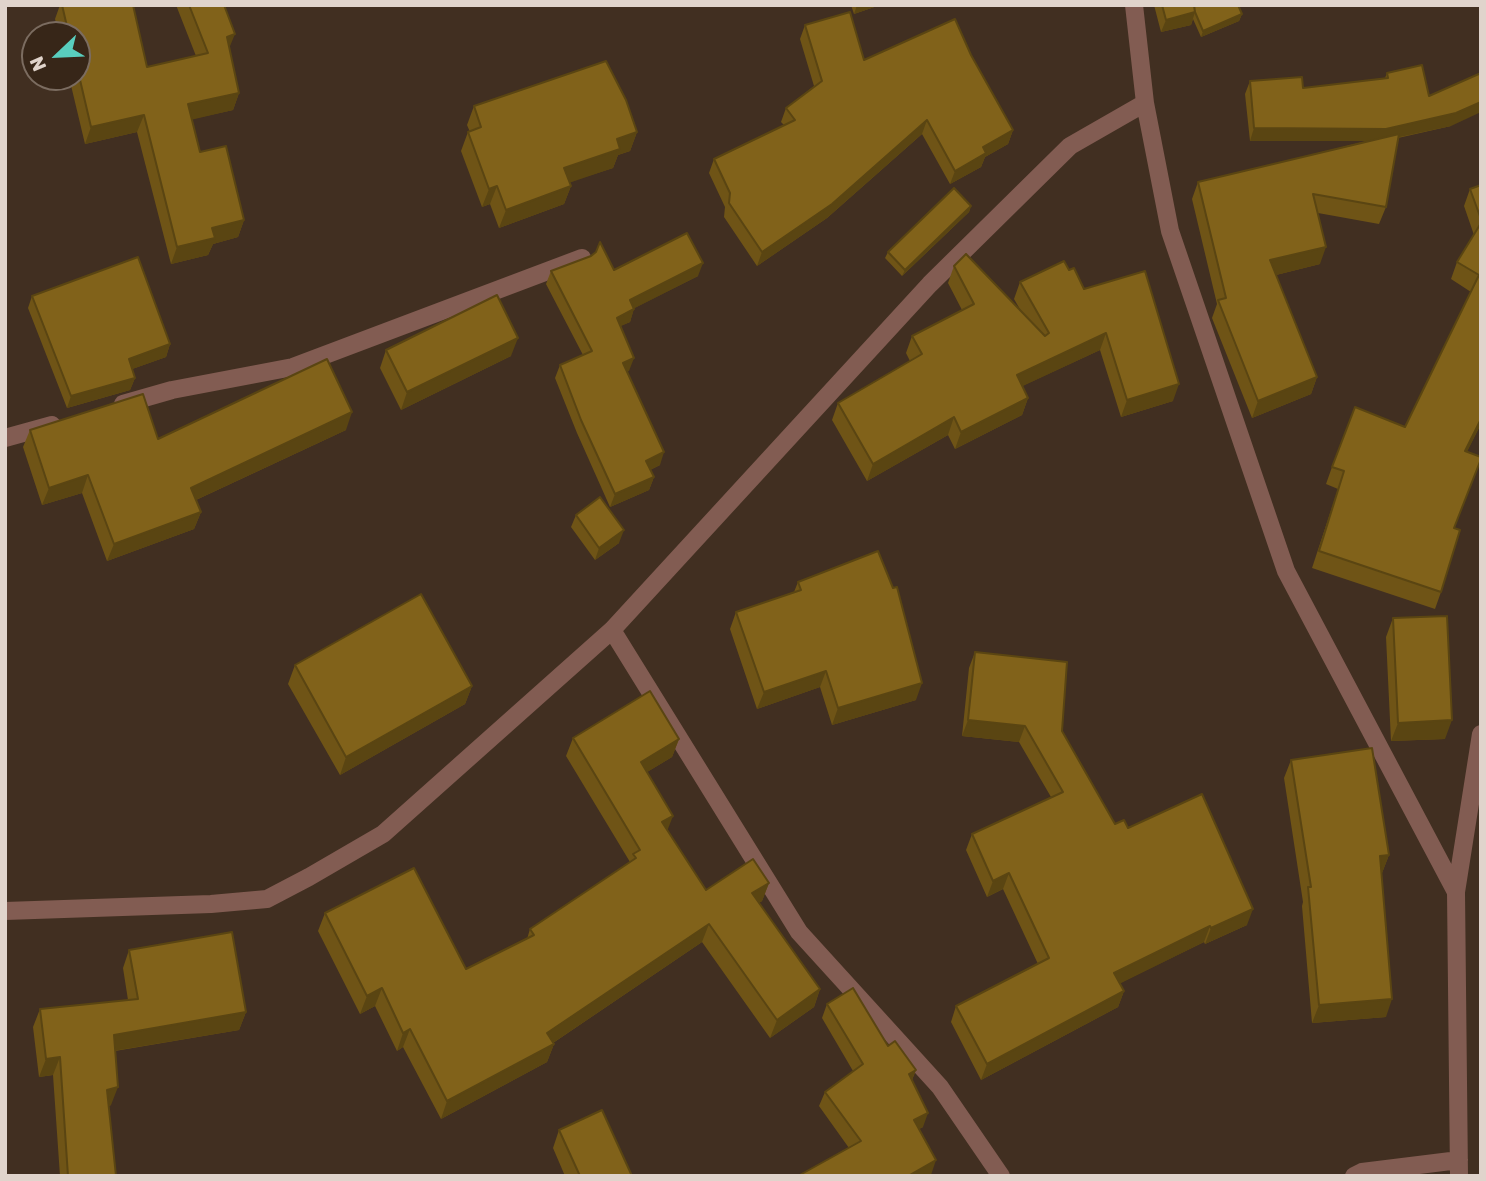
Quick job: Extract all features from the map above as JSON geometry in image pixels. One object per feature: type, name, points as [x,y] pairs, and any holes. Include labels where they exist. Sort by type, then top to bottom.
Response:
[{"type":"street","points":[[1135,5],[1145,103],[1170,231],[1286,571],[1456,892]]},
{"type":"street","points":[[5,911],[211,904],[267,899],[383,834],[612,630],[930,284],[1070,146],[1145,103]]},
{"type":"street","points":[[108,409],[172,390],[293,367],[582,258]]},
{"type":"street","points":[[5,438],[69,420]]},
{"type":"street","points":[[612,630],[799,932],[940,1087],[1001,1176]]},
{"type":"street","points":[[1354,1176],[1362,1172],[1459,1168],[1456,892],[1481,734]]},
{"type":"building","points":[[62,5],[133,5],[147,67],[208,53],[189,5],[224,5],[235,34],[227,37],[239,93],[188,104],[200,152],[226,146],[244,220],[212,228],[215,238],[177,247],[144,115],[91,127],[83,91],[91,91],[91,21],[66,21]]},
{"type":"building","points":[[1162,5],[1194,5],[1195,12],[1166,20]]},
{"type":"building","points":[[1194,5],[1238,5],[1242,14],[1203,31]]},
{"type":"building","points":[[850,12],[864,60],[955,19],[971,55],[1013,130],[983,147],[986,153],[955,171],[927,120],[832,204],[762,252],[729,203],[730,193],[714,159],[795,120],[786,108],[822,81],[805,25]]},
{"type":"building","points":[[606,61],[626,100],[637,132],[617,139],[620,149],[564,168],[571,186],[506,210],[497,186],[489,189],[468,132],[481,127],[474,106]]},
{"type":"building","points":[[1422,65],[1429,96],[1481,73],[1481,102],[1456,113],[1386,129],[1254,128],[1250,81],[1302,77],[1303,88],[1388,78],[1387,73]]},
{"type":"building","points":[[1399,134],[1386,207],[1313,194],[1326,247],[1270,260],[1317,377],[1258,401],[1218,300],[1226,298],[1198,182]]},
{"type":"building","points":[[1481,185],[1481,219],[1470,189]]},
{"type":"building","points":[[954,188],[971,206],[905,270],[888,252]]},
{"type":"building","points":[[1481,223],[1481,419],[1465,451],[1481,459],[1454,528],[1460,530],[1441,592],[1319,551],[1344,471],[1332,467],[1355,407],[1405,427],[1479,275],[1457,262]]},
{"type":"building","points":[[687,233],[703,263],[630,300],[634,309],[617,318],[634,358],[623,363],[664,452],[646,461],[654,477],[615,494],[581,420],[560,365],[592,351],[551,271],[591,256],[600,242],[614,270]]},
{"type":"building","points":[[966,254],[1045,336],[1049,333],[1020,282],[1064,261],[1069,270],[1074,268],[1084,289],[1145,271],[1179,384],[1127,400],[1106,333],[1017,375],[1028,398],[961,432],[954,417],[873,464],[838,403],[922,354],[912,336],[974,304],[954,266]]},
{"type":"building","points":[[138,257],[170,344],[129,359],[135,378],[71,396],[32,296]]},
{"type":"building","points":[[497,295],[518,338],[407,392],[386,350]]},
{"type":"building","points":[[327,359],[352,412],[191,488],[201,512],[114,544],[88,475],[49,488],[30,430],[143,394],[158,439]]},
{"type":"building","points":[[600,497],[624,530],[599,548],[576,515]]},
{"type":"building","points":[[878,551],[893,588],[897,587],[922,683],[838,708],[826,671],[764,692],[736,612],[801,590],[798,582]]},
{"type":"building","points":[[421,594],[472,686],[346,757],[295,665]]},
{"type":"building","points":[[1447,616],[1452,720],[1398,723],[1393,618]]},
{"type":"building","points":[[975,652],[1067,662],[1062,731],[1115,824],[1124,820],[1128,828],[1202,794],[1253,909],[1211,928],[1210,926],[1114,973],[1124,991],[987,1064],[956,1006],[1049,958],[1009,873],[993,881],[972,834],[1063,792],[1025,726],[968,720]]},
{"type":"building","points":[[650,691],[679,739],[641,762],[673,816],[662,822],[706,890],[753,859],[769,883],[752,893],[820,989],[777,1020],[709,924],[547,1033],[554,1044],[447,1101],[410,1029],[403,1033],[382,988],[367,996],[325,913],[414,868],[466,969],[534,935],[530,929],[636,858],[633,854],[640,850],[573,738]]},
{"type":"building","points":[[1372,748],[1389,855],[1380,856],[1392,999],[1319,1005],[1308,887],[1311,887],[1291,760]]},
{"type":"building","points":[[232,932],[246,1012],[114,1035],[118,1087],[107,1090],[116,1176],[68,1176],[60,1057],[46,1059],[40,1009],[138,999],[129,950]]},
{"type":"building","points":[[853,988],[888,1046],[895,1041],[916,1070],[909,1074],[928,1113],[914,1120],[936,1160],[908,1176],[798,1176],[861,1141],[825,1092],[863,1064],[827,1004]]},
{"type":"building","points":[[602,1110],[632,1176],[580,1176],[559,1130]]}]
